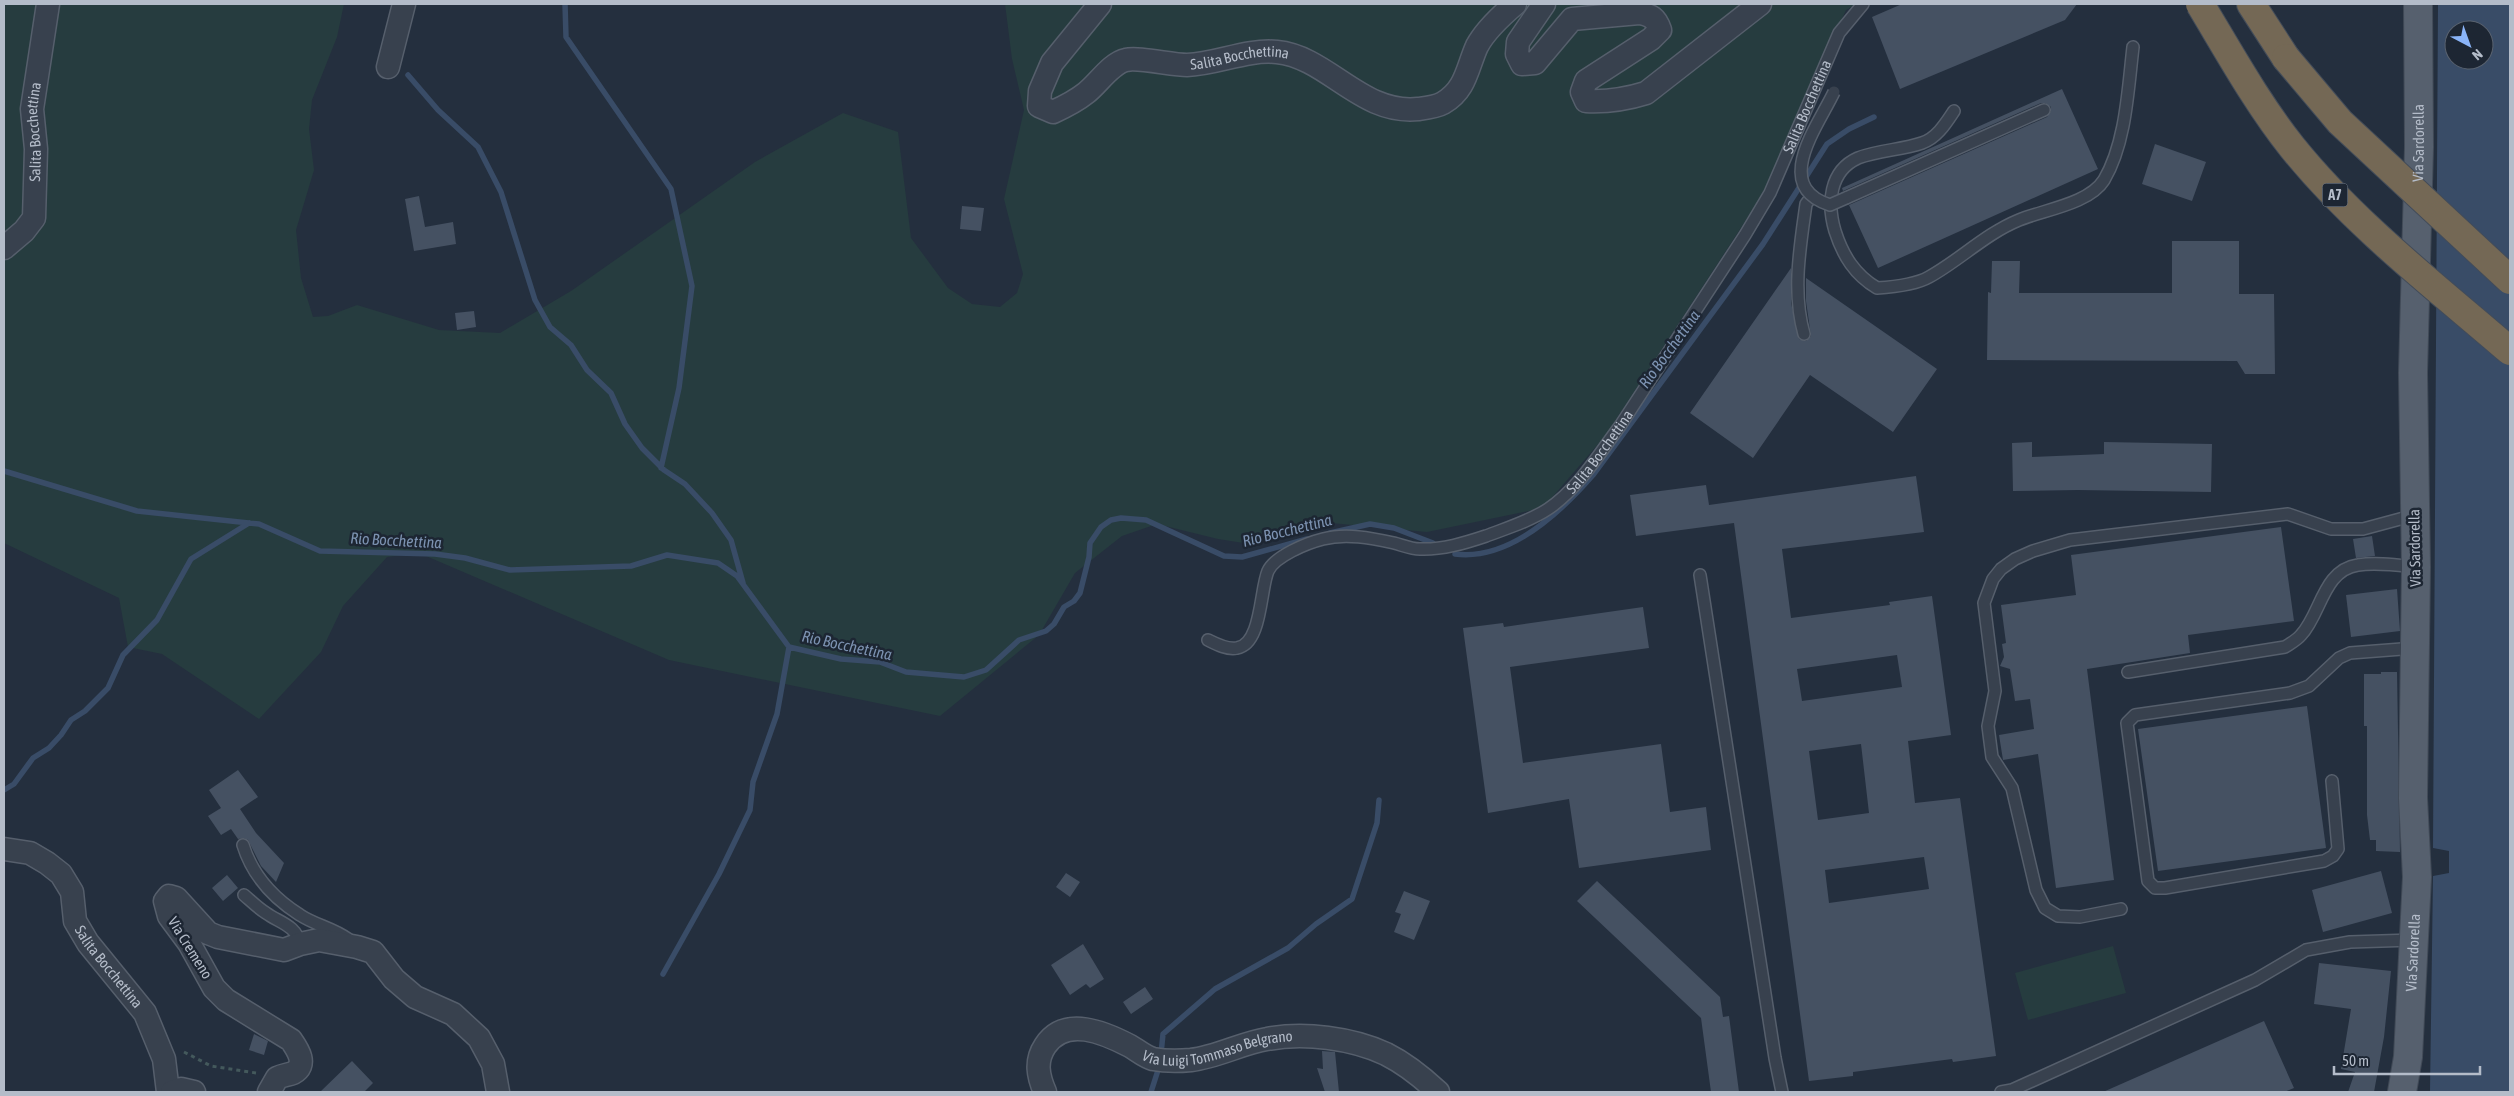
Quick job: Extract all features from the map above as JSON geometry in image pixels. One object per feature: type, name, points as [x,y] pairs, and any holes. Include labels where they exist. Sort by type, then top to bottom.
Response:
[{"type":"highway","name":"A7","points":[[2200,4],[2243,76],[2292,147],[2335,195],[2408,263],[2510,352]]},
{"type":"highway","points":[[2250,4],[2286,58],[2322,104],[2510,280]]},
{"type":"main road","name":"Via Sardorella","points":[[2402,1092],[2408,1057],[2417,877],[2413,798],[2416,567],[2413,373],[2419,147],[2418,4]]},
{"type":"street","name":"Salita Bocchettina","points":[[4,248],[24,231],[34,218],[36,149],[32,110],[48,4]]},
{"type":"street","points":[[388,67],[404,4]]},
{"type":"street","name":"Salita Bocchettina","points":[[1100,4],[1052,63],[1040,91],[1039,106],[1053,112],[1065,106],[1086,93],[1126,60],[1188,65],[1277,52],[1302,58],[1374,102],[1404,111],[1426,108],[1442,104],[1459,91],[1470,70],[1478,45],[1515,4]]},
{"type":"street","points":[[1544,4],[1518,42],[1517,54],[1522,64],[1535,63],[1572,19],[1639,13],[1649,14],[1657,20],[1660,30],[1652,39],[1586,81],[1582,92],[1586,101],[1599,102],[1631,98],[1646,93],[1760,4]]},
{"type":"street","name":"Salita Bocchettina","points":[[4,849],[30,853],[47,862],[61,874],[72,892],[75,921],[88,943],[146,1013],[164,1059],[168,1092]]},
{"type":"street","name":"Via Cremeno","points":[[269,1092],[277,1078],[284,1074],[292,1073],[300,1067],[301,1059],[291,1040],[226,1000],[214,988],[190,943],[170,916],[165,901],[169,896],[176,898],[208,933],[218,937],[284,950],[319,940],[357,946],[373,952],[394,979],[415,998],[453,1014],[479,1038],[493,1064],[498,1092]]},
{"type":"street","name":"Via Luigi Tommaso Belgrano","points":[[1045,1092],[1039,1072],[1039,1056],[1047,1043],[1063,1031],[1080,1028],[1105,1034],[1152,1059],[1191,1060],[1266,1039],[1290,1036],[1340,1040],[1386,1054],[1438,1092]]},
{"type":"street","points":[[172,1092],[181,1089],[194,1092]]},
{"type":"lane","name":"Salita Bocchettina","points":[[1208,640],[1235,649],[1243,646],[1248,641],[1259,617],[1268,570],[1288,553],[1312,542],[1333,537],[1358,537],[1418,549],[1438,549],[1474,540],[1520,523],[1549,508],[1562,498],[1620,426],[1770,194],[1839,33],[1863,4]]},
{"type":"lane","points":[[1954,111],[1942,130],[1924,142],[1858,159],[1837,176],[1831,192],[1831,201],[1832,220],[1839,243],[1849,263],[1862,280],[1877,288],[1928,278],[1965,251],[2018,220],[2070,203],[2089,193],[2103,182],[2110,166],[2126,113],[2133,47]]},
{"type":"lane","points":[[1834,92],[1801,160],[1800,170],[1812,196],[1830,205],[2044,110]]},
{"type":"lane","points":[[1804,334],[1797,302],[1806,204],[1812,196]]},
{"type":"lane","points":[[2121,909],[2080,917],[2058,916],[2044,908],[2036,890],[2012,788],[1992,757],[1991,750],[1988,726],[1995,691],[1984,603],[1993,579],[2001,569],[2015,559],[2033,551],[2070,540],[2288,514],[2331,529],[2363,529],[2415,515]]},
{"type":"lane","points":[[2128,672],[2285,647],[2302,634],[2331,581],[2346,568],[2372,564],[2416,567]]},
{"type":"lane","points":[[1700,574],[1775,1058],[1782,1092]]},
{"type":"lane","points":[[2332,780],[2338,849],[2333,856],[2324,862],[2165,888],[2155,888],[2148,881],[2127,723],[2135,715],[2290,693],[2309,686],[2340,658],[2350,653],[2415,648]]},
{"type":"lane","points":[[243,845],[249,864],[260,880],[300,915],[341,934],[357,946]]},
{"type":"lane","points":[[244,896],[267,914],[288,925],[298,933],[300,944]]},
{"type":"lane","points":[[2001,1092],[2012,1090],[2255,980],[2306,950],[2350,942],[2414,940]]},
{"type":"path","points":[[180,1049],[211,1066],[237,1072],[284,1074]]},
{"type":"green space","points":[[4,4],[344,4],[337,37],[312,100],[309,129],[314,170],[296,230],[301,278],[313,317],[328,316],[357,305],[439,330],[500,333],[571,291],[755,162],[843,113],[898,132],[911,238],[948,288],[972,304],[1000,307],[1017,293],[1023,274],[1004,199],[1024,110],[1012,59],[1005,4],[1856,4],[1846,10],[1761,197],[1606,435],[1543,508],[1427,532],[1310,521],[1250,544],[1218,539],[1157,524],[1122,536],[1075,573],[1039,635],[940,716],[669,660],[419,553],[387,557],[343,606],[321,652],[259,719],[162,654],[128,647],[119,598],[4,543]]},
{"type":"green space","points":[[2113,946],[2126,993],[2028,1020],[2015,973]]},
{"type":"water","points":[[2438,4],[2510,4],[2510,1092],[2430,1092],[2433,876],[2449,873],[2449,851],[2433,848]]},
{"type":"building","points":[[1902,4],[2077,4],[2065,20],[1900,89],[1872,17]]},
{"type":"building","points":[[2062,89],[2098,169],[1878,268],[1849,205],[2047,117],[2051,107],[2041,103],[1843,191],[1842,188]]},
{"type":"building","points":[[2155,144],[2206,162],[2192,201],[2142,184]]},
{"type":"building","points":[[419,196],[425,227],[453,222],[456,244],[414,251],[405,199]]},
{"type":"building","points":[[962,206],[984,208],[981,231],[960,229]]},
{"type":"building","points":[[2172,241],[2239,241],[2239,294],[2274,294],[2275,374],[2245,374],[2237,361],[1987,360],[1988,292],[1991,293],[1992,261],[2020,261],[2019,293],[2172,293]]},
{"type":"building","points":[[1791,268],[1791,303],[1799,339],[1806,341],[1811,336],[1806,301],[1806,278],[1937,369],[1893,432],[1810,375],[1753,458],[1690,413]]},
{"type":"building","points":[[474,311],[476,327],[457,330],[455,313]]},
{"type":"building","points":[[2032,442],[2032,457],[2104,454],[2104,442],[2212,444],[2211,492],[2013,491],[2012,443]]},
{"type":"building","points":[[1916,476],[1924,532],[1782,549],[1791,618],[1890,605],[1889,602],[1932,596],[1951,735],[1908,741],[1915,803],[1960,798],[1996,1056],[1953,1062],[1952,1059],[1853,1072],[1853,1076],[1809,1081],[1734,523],[1636,536],[1630,495],[1706,485],[1709,505]],"holes":[[[1897,655],[1902,687],[1802,701],[1797,669]],[[1861,744],[1869,813],[1818,820],[1809,751]],[[1924,857],[1929,889],[1829,903],[1825,870]]]},
{"type":"building","points":[[2281,527],[2294,621],[2188,635],[2190,653],[2087,669],[2114,880],[2056,888],[2038,754],[2003,760],[1999,735],[2034,729],[2030,699],[2015,701],[2010,669],[2000,666],[2004,657],[2002,644],[2006,643],[2001,605],[2076,595],[2071,555]]},
{"type":"building","points":[[2372,536],[2375,556],[2356,558],[2353,539]]},
{"type":"building","points":[[2397,589],[2400,631],[2351,637],[2346,595]]},
{"type":"building","points":[[1643,607],[1649,648],[1510,667],[1523,763],[1661,744],[1670,812],[1706,807],[1711,850],[1579,868],[1569,799],[1488,813],[1463,628],[1503,623],[1504,627]]},
{"type":"building","points":[[2381,672],[2397,672],[2400,852],[2376,851],[2376,840],[2370,840],[2367,815],[2367,726],[2364,726],[2364,674],[2381,674]]},
{"type":"building","points":[[2307,706],[2326,848],[2158,871],[2138,729]]},
{"type":"building","points":[[238,770],[258,797],[240,809],[256,833],[284,863],[276,882],[261,866],[248,840],[244,838],[238,839],[231,829],[221,835],[208,816],[221,808],[209,790]]},
{"type":"building","points":[[2381,871],[2392,913],[2323,932],[2312,890]]},
{"type":"building","points":[[1066,873],[1080,882],[1070,897],[1056,887]]},
{"type":"building","points":[[227,875],[238,888],[223,901],[212,888]]},
{"type":"building","points":[[1597,881],[1720,997],[1723,1017],[1729,1016],[1739,1092],[1711,1092],[1701,1018],[1577,901]]},
{"type":"building","points":[[1404,891],[1430,901],[1414,940],[1394,932],[1401,914],[1395,912]]},
{"type":"building","points":[[1083,944],[1104,979],[1090,988],[1086,984],[1070,995],[1051,965]]},
{"type":"building","points":[[2319,963],[2391,971],[2384,1037],[2374,1092],[2348,1092],[2355,1072],[2341,1069],[2351,1009],[2314,1004]]},
{"type":"building","points":[[1145,987],[1153,999],[1131,1014],[1123,1002]]},
{"type":"building","points":[[2264,1021],[2294,1088],[2284,1092],[2103,1092]]},
{"type":"building","points":[[254,1034],[268,1041],[264,1055],[249,1050]]},
{"type":"building","points":[[1322,1051],[1335,1052],[1339,1092],[1325,1092],[1317,1068],[1323,1069]]},
{"type":"building","points":[[352,1061],[373,1083],[364,1092],[320,1092]]},
{"type":"waterway","points":[[565,4],[566,37],[671,189],[692,286],[679,388],[661,468]]},
{"type":"waterway","points":[[408,75],[438,110],[478,147],[501,192],[535,300],[550,327],[571,345],[587,370],[611,393],[625,424],[642,448],[664,470],[685,484],[712,513],[731,540],[743,583]]},
{"type":"waterway","name":"Rio Bocchettina","points":[[1455,554],[1475,554],[1495,550],[1514,542],[1549,519],[1580,490],[1763,244],[1827,144],[1849,129],[1874,117]]},
{"type":"waterway","name":"Rio Bocchettina","points":[[4,471],[137,511],[259,524],[320,551],[435,554],[465,558],[510,570],[631,566],[667,555],[718,563],[737,576],[789,647],[841,659],[880,662],[906,672],[964,677],[986,670],[1019,640],[1046,631],[1054,624],[1064,607],[1074,601],[1080,593],[1089,557],[1090,543],[1101,527],[1111,520],[1121,518],[1146,520],[1224,556],[1242,557],[1307,539]]},
{"type":"waterway","points":[[4,790],[14,784],[33,758],[49,748],[71,720],[85,711],[108,688],[123,655],[157,620],[191,559],[249,523]]},
{"type":"waterway","name":"Rio Bocchettina","points":[[1330,533],[1370,524],[1394,528],[1433,543]]},
{"type":"waterway","points":[[663,974],[719,874],[750,810],[753,782],[777,714],[789,647]]},
{"type":"waterway","points":[[1161,1054],[1163,1034],[1215,989],[1288,948],[1316,924],[1352,899],[1377,823],[1379,800]]},
{"type":"waterway","points":[[1151,1092],[1160,1064]]}]
